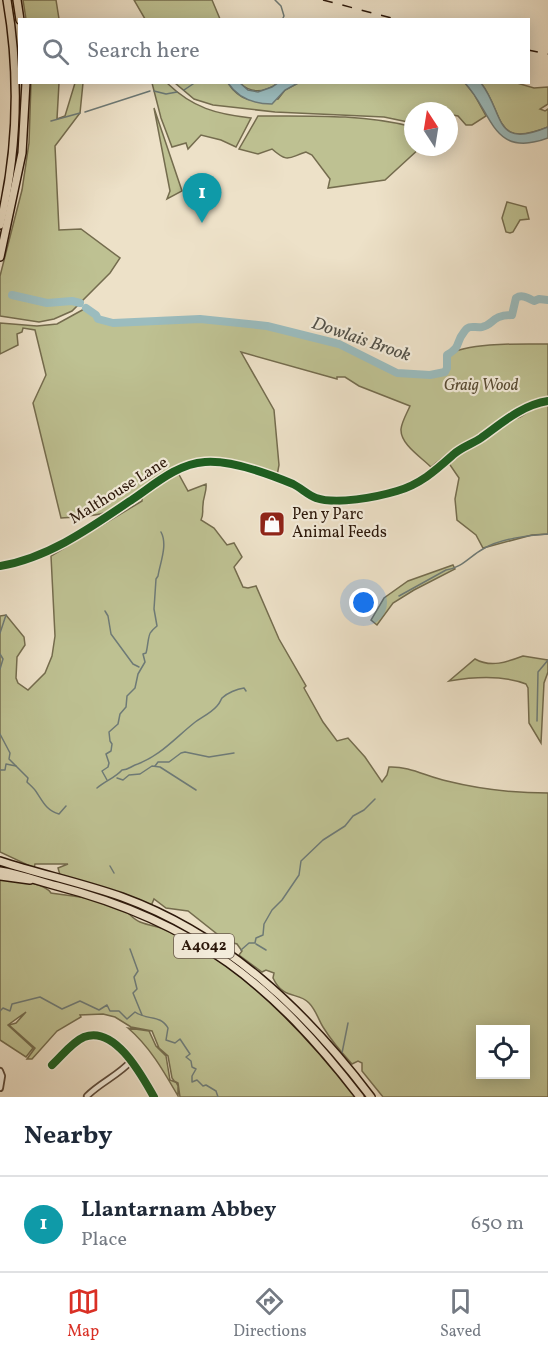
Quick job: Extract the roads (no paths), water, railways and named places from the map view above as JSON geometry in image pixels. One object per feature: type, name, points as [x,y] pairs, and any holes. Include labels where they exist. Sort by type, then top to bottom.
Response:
[{"type":"main road","points":[[0,225],[9,182],[16,116],[14,50],[7,0]]},
{"type":"main road","points":[[17,0],[20,18]]},
{"type":"main road","points":[[0,257],[22,153],[26,84]]},
{"type":"main road","name":"A4042","points":[[0,859],[122,898],[168,918],[213,943],[250,969],[286,1000],[371,1097]]},
{"type":"main road","name":"A4042","points":[[0,871],[81,892],[137,911],[174,929],[221,957],[263,989],[287,1011],[360,1097]]},
{"type":"main road","points":[[0,876],[36,880]]},
{"type":"street","name":"Malthouse Lane","points":[[0,567],[43,554],[117,510],[173,472],[196,463],[225,463],[283,480],[324,500],[362,498],[397,491],[422,481],[461,449],[481,438],[504,420],[528,407],[548,400]]},
{"type":"street","points":[[52,1065],[77,1042],[92,1036],[107,1038],[138,1068],[154,1097]]},
{"type":"street","points":[[87,1096],[96,1086],[132,1061]]},
{"type":"street","points":[[0,1071],[2,1076],[0,1088]]},
{"type":"water","points":[[229,84],[241,84],[248,90],[258,92],[276,84],[296,84],[285,90],[272,104],[247,99]]},
{"type":"water","points":[[466,84],[482,84],[498,117],[509,131],[518,134],[530,133],[548,127],[548,138],[530,143],[515,142],[505,138],[496,130]]},
{"type":"waterway","points":[[275,0],[281,6],[283,18]]},
{"type":"waterway","points":[[184,90],[193,84]]},
{"type":"waterway","points":[[85,112],[150,91]]},
{"type":"waterway","points":[[154,91],[166,94],[177,92]]},
{"type":"waterway","points":[[51,121],[80,113]]},
{"type":"waterway","name":"Dowlais Brook","points":[[12,295],[47,303],[72,301],[80,303]]},
{"type":"waterway","name":"Dowlais Brook","points":[[86,308],[98,319],[113,323],[200,319],[267,326],[339,344],[397,373],[430,375],[445,372],[447,355],[457,347],[461,336],[468,328],[486,326],[496,318],[512,315],[516,298],[520,296],[534,301],[548,300]]},
{"type":"waterway","points":[[107,780],[102,771],[108,767],[109,763],[106,754],[111,751],[112,744],[109,732],[118,724],[120,714],[126,707],[127,696],[135,688],[138,674],[145,662],[143,654],[146,653],[149,635],[157,626],[154,609],[156,579],[164,548],[161,532]]},
{"type":"waterway","points":[[399,596],[497,543],[514,538],[548,534]]},
{"type":"waterway","points":[[105,611],[111,634],[133,664],[139,667]]},
{"type":"waterway","points":[[0,633],[6,615]]},
{"type":"waterway","points":[[0,654],[3,659],[0,669]]},
{"type":"waterway","points":[[537,721],[538,672],[548,660]]},
{"type":"waterway","points":[[97,788],[122,770],[144,762],[159,752],[212,711],[227,694],[244,688],[246,691]]},
{"type":"waterway","points":[[0,734],[10,753],[9,759],[16,766]]},
{"type":"waterway","points":[[155,766],[158,762],[169,762],[185,752],[209,757],[234,753]]},
{"type":"waterway","points":[[0,770],[5,770],[6,764],[16,766],[28,778],[27,782],[43,803],[55,813],[59,814],[66,806]]},
{"type":"waterway","points":[[117,778],[123,780],[129,775],[140,774],[152,766],[160,767],[196,790]]},
{"type":"waterway","points":[[241,950],[249,943],[255,943],[256,938],[263,935],[264,924],[272,910],[282,900],[299,875],[301,861],[323,840],[345,826],[353,816],[364,810],[375,799]]},
{"type":"waterway","points":[[110,866],[114,873]]},
{"type":"waterway","points":[[256,944],[266,950]]},
{"type":"waterway","points":[[130,949],[138,971],[134,977],[137,989],[133,993],[142,1015]]},
{"type":"waterway","points":[[0,1011],[3,1008],[10,1011],[12,1004],[40,997],[62,1009],[80,1001],[99,1010],[107,1005],[110,1011],[119,1011],[127,1019],[135,1012],[157,1019],[168,1028],[166,1040],[175,1043],[180,1039],[190,1054],[186,1057],[196,1069],[192,1082],[197,1080],[203,1086],[206,1085],[216,1091],[218,1097]]},
{"type":"waterway","points":[[342,1053],[348,1023]]},
{"type":"railway","points":[[323,0],[391,18]]},
{"type":"railway","points":[[530,50],[548,54]]},
{"type":"place","name":"Llantarnam Abbey","points":[[202,223]]},
{"type":"place","name":"Pen y Parc Animal Feeds","points":[[272,524]]},
{"type":"park label","name":"Graig Wood","points":[[481,386]]}]
